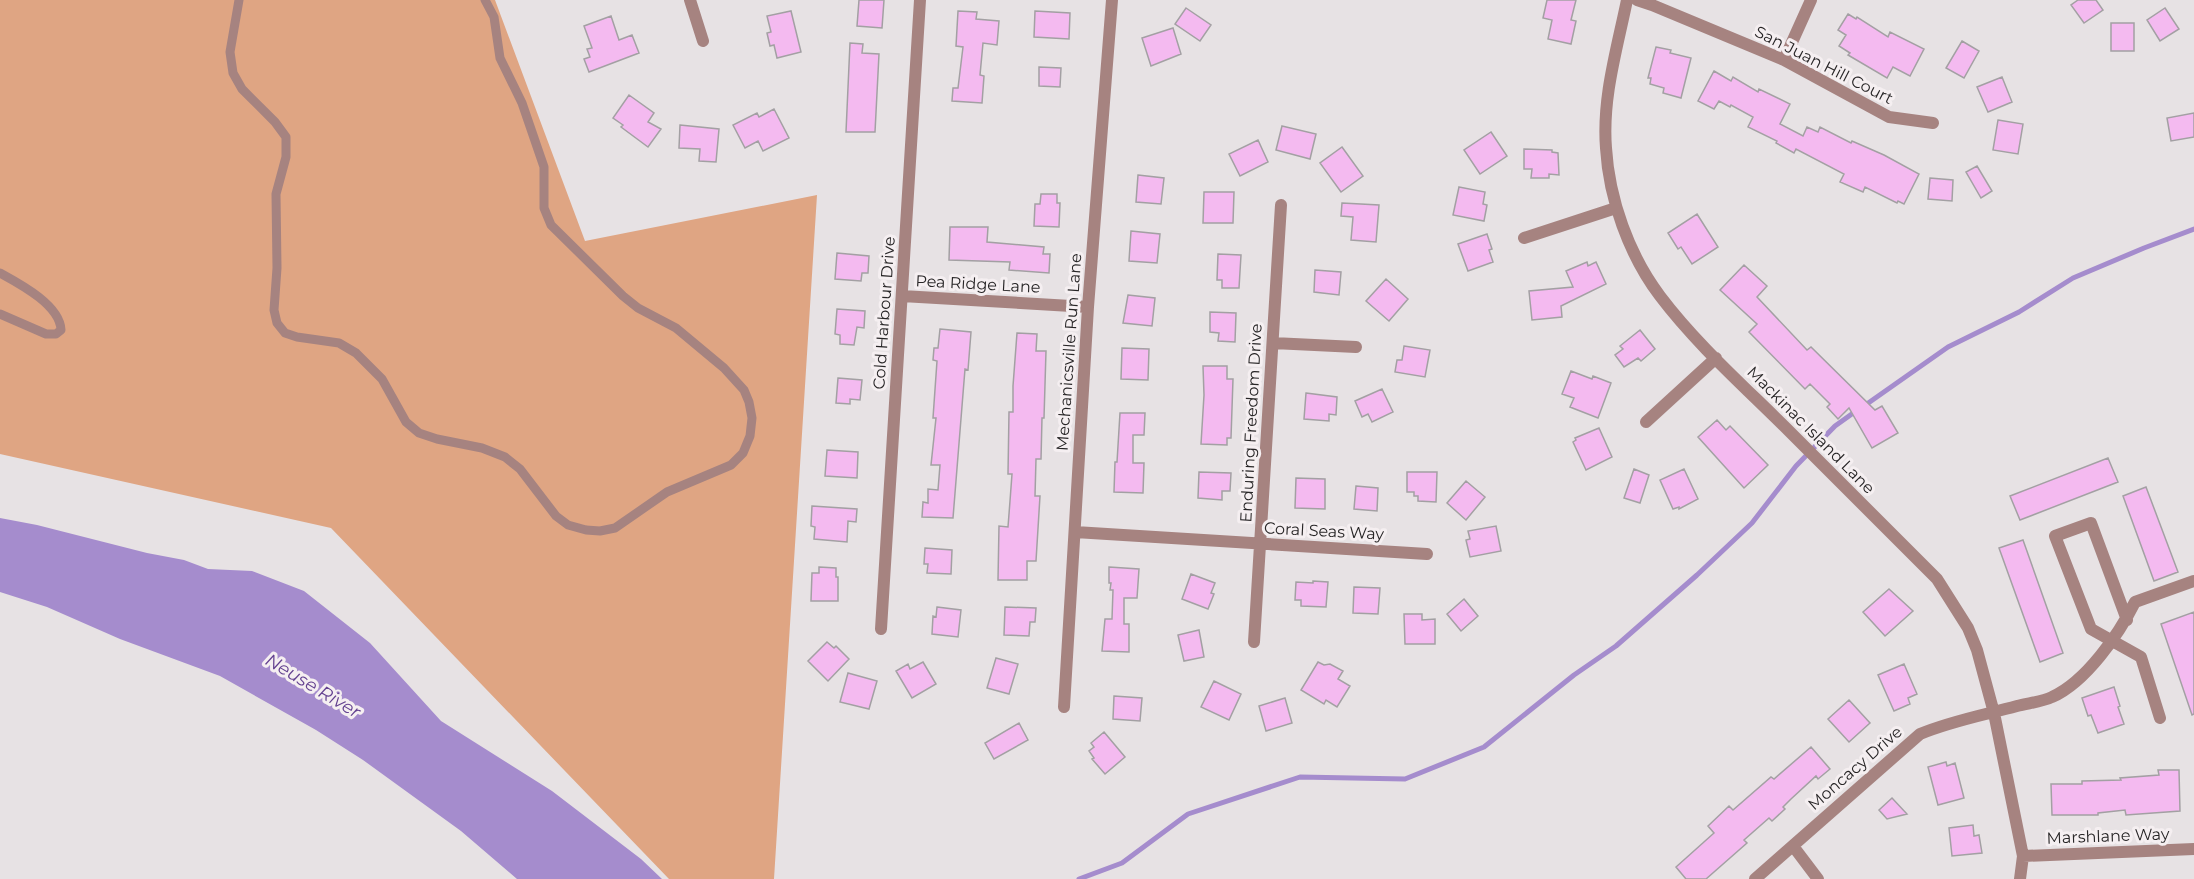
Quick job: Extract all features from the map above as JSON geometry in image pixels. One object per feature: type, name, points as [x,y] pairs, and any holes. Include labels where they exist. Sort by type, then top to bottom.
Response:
[{"type":"street","points":[[690,0],[704,41]]},
{"type":"street","name":"Cold Harbour Drive","points":[[881,629],[920,0]]},
{"type":"street","name":"Mechanicsville Run Lane","points":[[1064,706],[1088,307],[1112,0]]},
{"type":"street","name":"Mackinac Island Lane","points":[[1627,0],[1609,85],[1605,120],[1606,149],[1616,208],[1632,248],[1660,296],[1716,358],[1937,579],[1968,628],[1977,650],[1994,713],[2023,856],[2020,879]]},
{"type":"street","name":"San Juan Hill Court","points":[[1637,0],[1652,4],[1784,60],[1889,117],[1933,123]]},
{"type":"street","points":[[1784,60],[1811,0]]},
{"type":"street","name":"Enduring Freedom Drive","points":[[1254,642],[1281,205]]},
{"type":"street","points":[[1524,238],[1616,208]]},
{"type":"street","name":"Pea Ridge Lane","points":[[902,296],[1088,307]]},
{"type":"street","points":[[1273,343],[1356,347]]},
{"type":"street","points":[[1646,422],[1716,358]]},
{"type":"street","points":[[2127,620],[2091,523],[2055,536],[2091,629],[2141,657],[2160,718]]},
{"type":"street","name":"Coral Seas Way","points":[[1075,532],[1427,554]]},
{"type":"street","name":"Moncacy Drive","points":[[1755,879],[1920,734],[1944,724],[2052,698],[2075,682],[2112,640],[2127,620],[2135,602],[2194,581]]},
{"type":"street","points":[[1793,846],[1818,879]]},
{"type":"street","name":"Marshlane Way","points":[[2023,856],[2194,849]]},
{"type":"lane","points":[[239,0],[230,52],[233,73],[242,89],[275,122],[286,137],[286,157],[276,194],[277,268],[274,310],[277,323],[285,333],[339,343],[356,353],[382,379],[406,422],[419,433],[482,448],[505,458],[520,469],[550,509],[568,525],[600,531],[615,528],[667,492],[731,465],[743,453],[750,436],[752,418],[749,402],[744,390],[724,368],[676,328],[638,308],[623,296],[551,225],[544,208],[544,167],[522,103],[500,58],[494,17],[485,0]]},
{"type":"lane","points":[[0,273],[44,302],[57,315],[61,330],[56,334],[46,334],[0,314]]},
{"type":"shaded area","points":[[0,0],[495,0],[585,241],[817,195],[774,879],[669,879],[331,528],[0,454]]},
{"type":"water","name":"Neuse River","points":[[0,518],[184,560],[208,569],[252,571],[304,591],[370,643],[441,721],[552,791],[641,859],[662,879],[517,879],[461,831],[363,760],[316,730],[220,676],[120,639],[47,607],[0,592]]},
{"type":"building","points":[[859,0],[884,0],[882,28],[857,26]]},
{"type":"building","points":[[1547,0],[1576,0],[1571,20],[1576,21],[1571,44],[1548,39],[1552,20],[1543,18]]},
{"type":"building","points":[[2078,0],[2096,0],[2103,10],[2084,23],[2071,5]]},
{"type":"building","points":[[1186,8],[1211,25],[1200,41],[1175,24]]},
{"type":"building","points":[[2165,8],[2179,29],[2160,41],[2147,20]]},
{"type":"building","points":[[791,11],[801,52],[777,58],[774,45],[770,46],[767,33],[771,32],[767,16]]},
{"type":"building","points":[[958,11],[977,12],[976,19],[999,21],[997,45],[983,43],[980,75],[984,76],[982,103],[952,101],[953,88],[958,88],[963,47],[956,46]]},
{"type":"building","points":[[1035,11],[1070,13],[1069,39],[1034,37]]},
{"type":"building","points":[[1848,14],[1856,19],[1857,17],[1888,37],[1890,32],[1924,49],[1910,76],[1893,67],[1887,78],[1848,55],[1850,53],[1839,46],[1846,35],[1838,30]]},
{"type":"building","points":[[611,16],[619,40],[632,35],[639,53],[589,72],[584,59],[590,57],[587,49],[592,48],[584,26]]},
{"type":"building","points":[[2111,23],[2134,23],[2134,51],[2111,51]]},
{"type":"building","points":[[1173,28],[1181,54],[1151,66],[1142,38]]},
{"type":"building","points":[[1962,41],[1979,51],[1964,78],[1946,68]]},
{"type":"building","points":[[850,43],[863,44],[862,53],[879,54],[875,132],[846,132]]},
{"type":"building","points":[[1656,47],[1691,58],[1681,98],[1663,93],[1664,88],[1650,84],[1651,78],[1648,78]]},
{"type":"building","points":[[1039,67],[1061,68],[1060,87],[1039,86]]},
{"type":"building","points":[[1714,71],[1731,81],[1733,77],[1758,92],[1759,89],[1790,104],[1780,124],[1803,136],[1807,127],[1818,132],[1820,127],[1851,143],[1852,141],[1884,155],[1919,174],[1904,204],[1898,201],[1897,203],[1865,187],[1863,192],[1840,182],[1844,174],[1796,149],[1794,153],[1776,143],[1777,141],[1748,127],[1753,117],[1731,105],[1730,107],[1719,101],[1714,109],[1698,101]]},
{"type":"building","points":[[2002,77],[2012,102],[1988,112],[1977,87]]},
{"type":"building","points":[[629,95],[654,113],[648,122],[661,129],[648,147],[621,127],[623,125],[613,118]]},
{"type":"building","points":[[774,109],[789,138],[763,151],[758,141],[745,148],[733,125],[757,113],[759,117]]},
{"type":"building","points":[[2194,113],[2194,137],[2171,141],[2167,118]]},
{"type":"building","points":[[1998,120],[2023,124],[2018,154],[1993,150]]},
{"type":"building","points":[[680,125],[719,129],[716,162],[699,161],[700,149],[679,148]]},
{"type":"building","points":[[1282,126],[1316,134],[1310,159],[1276,150]]},
{"type":"building","points":[[1491,132],[1507,156],[1480,174],[1464,150]]},
{"type":"building","points":[[1258,140],[1268,162],[1240,176],[1229,154]]},
{"type":"building","points":[[1342,147],[1363,176],[1341,192],[1320,163]]},
{"type":"building","points":[[1524,149],[1552,150],[1558,153],[1559,175],[1549,174],[1549,178],[1531,178],[1532,169],[1524,169]]},
{"type":"building","points":[[1977,166],[1992,191],[1981,198],[1966,172]]},
{"type":"building","points":[[1138,175],[1164,178],[1161,204],[1136,202]]},
{"type":"building","points":[[1930,178],[1953,180],[1952,201],[1928,199]]},
{"type":"building","points":[[1459,187],[1485,192],[1483,204],[1487,205],[1484,221],[1453,215]]},
{"type":"building","points":[[1204,192],[1234,192],[1233,223],[1203,223]]},
{"type":"building","points":[[1041,194],[1057,194],[1057,203],[1060,203],[1059,227],[1034,226],[1035,204],[1040,204]]},
{"type":"building","points":[[1342,203],[1379,205],[1376,242],[1351,240],[1353,217],[1341,216]]},
{"type":"building","points":[[1697,214],[1718,247],[1692,264],[1681,247],[1678,249],[1668,233]]},
{"type":"building","points":[[950,227],[988,227],[987,242],[1044,247],[1043,254],[1050,254],[1049,273],[1009,270],[1010,262],[949,260]]},
{"type":"building","points":[[1131,231],[1160,234],[1157,263],[1129,261]]},
{"type":"building","points":[[1487,234],[1493,262],[1468,271],[1458,244]]},
{"type":"building","points":[[837,253],[869,256],[868,273],[862,273],[861,281],[835,279]]},
{"type":"building","points":[[1218,254],[1241,255],[1239,288],[1222,288],[1222,280],[1217,280]]},
{"type":"building","points":[[1587,262],[1588,266],[1596,262],[1606,284],[1561,306],[1562,317],[1532,320],[1529,291],[1573,287],[1566,271]]},
{"type":"building","points":[[1744,265],[1767,286],[1757,297],[1807,350],[1811,347],[1875,410],[1882,406],[1898,433],[1872,448],[1849,408],[1838,419],[1827,407],[1830,404],[1810,384],[1805,389],[1749,332],[1757,324],[1720,290]]},
{"type":"building","points":[[1315,270],[1341,272],[1339,295],[1314,292]]},
{"type":"building","points":[[1386,279],[1408,299],[1389,321],[1366,301]]},
{"type":"building","points":[[1128,295],[1155,298],[1152,326],[1123,323]]},
{"type":"building","points":[[837,309],[865,311],[864,328],[857,327],[854,345],[840,344],[840,335],[835,334]]},
{"type":"building","points":[[1210,312],[1236,313],[1235,342],[1218,341],[1219,333],[1210,332]]},
{"type":"building","points":[[940,329],[971,332],[968,370],[965,369],[953,518],[922,517],[923,502],[928,503],[928,489],[938,490],[940,465],[931,465],[936,418],[933,418],[937,361],[933,360],[934,348],[938,348]]},
{"type":"building","points":[[1640,330],[1655,349],[1641,361],[1638,358],[1624,367],[1615,355],[1623,349],[1620,346]]},
{"type":"building","points":[[1017,333],[1037,334],[1036,351],[1046,351],[1041,459],[1036,459],[1035,496],[1040,496],[1036,561],[1027,561],[1027,580],[998,580],[999,526],[1008,527],[1010,501],[1012,474],[1008,474],[1009,412],[1013,412]]},
{"type":"building","points":[[1404,346],[1430,350],[1425,377],[1395,372],[1397,360],[1402,360]]},
{"type":"building","points":[[1122,348],[1149,349],[1148,380],[1121,379]]},
{"type":"building","points":[[1203,366],[1227,366],[1227,379],[1233,379],[1231,438],[1227,438],[1227,445],[1201,444]]},
{"type":"building","points":[[1571,371],[1611,383],[1598,418],[1570,407],[1574,398],[1562,394]]},
{"type":"building","points":[[838,378],[862,380],[860,400],[850,399],[850,404],[836,403]]},
{"type":"building","points":[[1382,389],[1393,412],[1372,422],[1368,414],[1362,417],[1355,401]]},
{"type":"building","points":[[1306,393],[1337,397],[1336,415],[1329,414],[1329,421],[1304,419]]},
{"type":"building","points":[[1120,413],[1145,413],[1144,435],[1133,435],[1133,463],[1144,463],[1143,493],[1114,492]]},
{"type":"building","points":[[1717,420],[1726,430],[1730,426],[1768,465],[1744,488],[1698,437]]},
{"type":"building","points":[[1599,428],[1612,457],[1586,470],[1573,442],[1575,438]]},
{"type":"building","points":[[827,450],[858,452],[857,478],[825,476]]},
{"type":"building","points":[[2108,458],[2118,482],[2020,520],[2010,496]]},
{"type":"building","points":[[1634,469],[1649,475],[1640,503],[1624,498]]},
{"type":"building","points":[[1684,469],[1698,499],[1679,509],[1679,507],[1673,509],[1660,480]]},
{"type":"building","points":[[1199,472],[1231,473],[1230,491],[1222,491],[1222,500],[1198,498]]},
{"type":"building","points":[[1407,472],[1437,472],[1436,502],[1418,501],[1418,496],[1414,496],[1414,492],[1407,492]]},
{"type":"building","points":[[1296,478],[1325,479],[1325,509],[1295,508]]},
{"type":"building","points":[[1466,481],[1485,497],[1466,520],[1447,503]]},
{"type":"building","points":[[1356,486],[1378,488],[1377,511],[1354,509]]},
{"type":"building","points":[[2146,487],[2178,572],[2154,581],[2123,496]]},
{"type":"building","points":[[812,506],[857,509],[856,522],[848,521],[847,542],[814,539],[815,527],[811,526]]},
{"type":"building","points":[[1496,526],[1501,551],[1470,557],[1466,540],[1470,539],[1468,531]]},
{"type":"building","points":[[2023,540],[2063,653],[2040,662],[1999,548]]},
{"type":"building","points":[[925,548],[952,550],[951,574],[927,573],[928,564],[924,564]]},
{"type":"building","points":[[819,567],[836,568],[838,601],[811,601],[812,573],[819,573]]},
{"type":"building","points":[[1109,567],[1139,569],[1137,598],[1124,598],[1124,624],[1129,624],[1129,652],[1102,651],[1105,619],[1112,619],[1113,590],[1110,590]]},
{"type":"building","points":[[1191,574],[1215,583],[1211,593],[1214,594],[1208,609],[1182,599]]},
{"type":"building","points":[[1313,581],[1328,582],[1326,607],[1301,606],[1301,600],[1295,600],[1296,582],[1313,583]]},
{"type":"building","points":[[1354,587],[1380,588],[1378,614],[1353,613]]},
{"type":"building","points":[[1889,589],[1913,611],[1885,636],[1863,612]]},
{"type":"building","points":[[1464,599],[1478,616],[1461,631],[1447,614]]},
{"type":"building","points":[[937,607],[961,610],[958,637],[932,634],[933,616],[936,617]]},
{"type":"building","points":[[1005,607],[1036,608],[1035,622],[1030,622],[1029,636],[1004,635]]},
{"type":"building","points":[[2194,612],[2194,714],[2192,715],[2161,624]]},
{"type":"building","points":[[1404,614],[1422,614],[1422,620],[1435,619],[1435,644],[1405,644]]},
{"type":"building","points":[[1199,630],[1204,657],[1184,661],[1178,635]]},
{"type":"building","points":[[827,642],[834,648],[836,646],[849,659],[828,681],[808,661]]},
{"type":"building","points":[[996,658],[1018,664],[1009,694],[987,688]]},
{"type":"building","points":[[923,662],[936,684],[912,698],[896,671],[908,664],[910,669]]},
{"type":"building","points":[[1318,662],[1324,665],[1330,664],[1343,671],[1338,679],[1350,686],[1337,707],[1326,700],[1324,704],[1301,690]]},
{"type":"building","points":[[1904,664],[1917,694],[1908,698],[1910,704],[1894,711],[1878,675]]},
{"type":"building","points":[[848,673],[877,681],[869,709],[840,702]]},
{"type":"building","points":[[1214,681],[1241,694],[1229,720],[1201,707]]},
{"type":"building","points":[[2114,687],[2124,724],[2098,733],[2091,715],[2088,716],[2082,698]]},
{"type":"building","points":[[1114,696],[1142,698],[1140,721],[1113,719]]},
{"type":"building","points":[[1285,698],[1292,723],[1266,731],[1259,706]]},
{"type":"building","points":[[1849,700],[1870,723],[1849,742],[1828,719]]},
{"type":"building","points":[[1019,723],[1028,740],[994,759],[985,743]]},
{"type":"building","points":[[1104,732],[1125,757],[1105,774],[1092,759],[1094,758],[1089,751],[1094,747],[1091,743]]},
{"type":"building","points":[[1811,747],[1830,769],[1818,779],[1816,776],[1783,807],[1785,809],[1772,821],[1769,818],[1744,840],[1747,843],[1706,879],[1686,879],[1676,867],[1714,833],[1708,826],[1729,806],[1733,810]]},
{"type":"building","points":[[1946,762],[1947,766],[1955,763],[1964,798],[1938,805],[1928,767]]},
{"type":"building","points":[[2158,770],[2179,770],[2180,811],[2126,815],[2125,810],[2098,813],[2098,815],[2052,815],[2051,784],[2121,780],[2120,778],[2159,775]]},
{"type":"building","points":[[1892,798],[1907,814],[1887,819],[1879,810]]},
{"type":"building","points":[[1973,825],[1974,836],[1979,835],[1982,853],[1952,856],[1949,828]]},
{"type":"waterway","points":[[1864,406],[1948,347],[2019,312],[2073,278],[2194,229]]},
{"type":"waterway","points":[[1079,879],[1122,863],[1188,814],[1300,777],[1405,779],[1484,747],[1574,675],[1616,646],[1697,575],[1752,523],[1796,466],[1835,426],[1856,411]]}]
